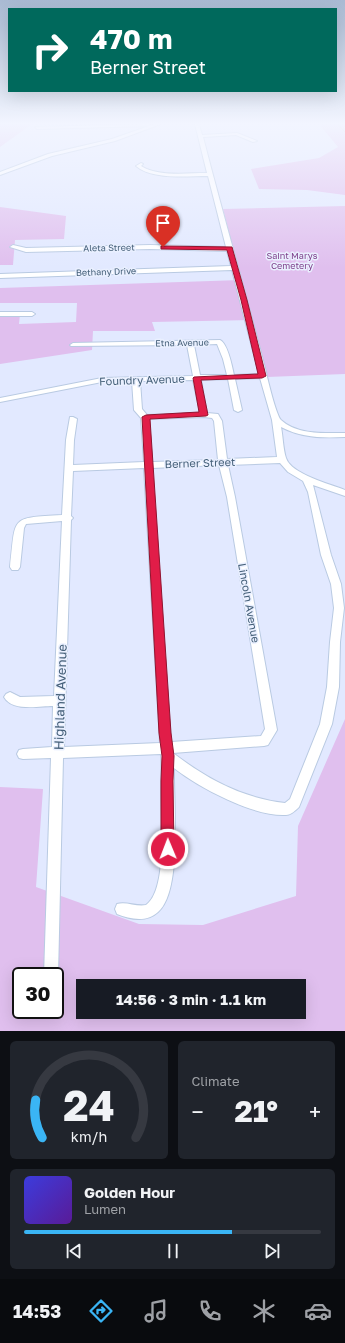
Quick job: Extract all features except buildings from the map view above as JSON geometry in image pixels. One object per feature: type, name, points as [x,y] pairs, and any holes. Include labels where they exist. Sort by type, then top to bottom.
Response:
[{"type":"street","points":[[155,172],[164,174],[210,174],[262,376],[276,420],[282,460],[292,470],[307,479],[345,493]]},
{"type":"street","name":"Aleta Street","points":[[13,247],[26,250],[150,247],[230,249]]},
{"type":"street","name":"Bethany Drive","points":[[0,276],[235,268]]},
{"type":"street","points":[[0,314],[32,314]]},
{"type":"street","name":"Etna Avenue","points":[[73,344],[220,342],[227,358],[238,410]]},
{"type":"street","points":[[136,379],[138,410],[146,417],[204,415],[190,343]]},
{"type":"street","name":"Foundry Avenue","points":[[0,400],[102,380],[262,376]]},
{"type":"street","name":"Lincoln Avenue","points":[[167,752],[264,742],[271,730],[231,497],[223,462],[218,420],[215,416],[204,415]]},
{"type":"street","points":[[122,909],[133,913],[144,912],[154,907],[161,896],[164,885],[167,856],[167,752],[146,417]]},
{"type":"street","name":"Highland Avenue","points":[[51,967],[59,701],[69,468],[73,419]]},
{"type":"street","points":[[276,420],[292,431],[308,434],[345,435]]},
{"type":"street","name":"Berner Street","points":[[69,468],[282,460]]},
{"type":"street","points":[[23,754],[167,752],[183,768],[214,789],[274,808],[287,809],[295,803],[326,724],[333,687],[335,642],[340,608],[336,584],[326,555],[312,492],[307,479]]},
{"type":"street","points":[[15,567],[19,527],[24,522],[29,520],[68,518]]},
{"type":"street","points":[[10,697],[19,702],[59,701]]},
{"type":"green space","points":[[252,172],[345,172],[345,195],[307,190],[259,189]]},
{"type":"green space","name":"Saint Marys Cemetery","points":[[345,206],[345,374],[267,377],[252,320],[152,322],[155,331],[93,331],[92,350],[0,364],[0,314],[20,314],[19,324],[76,322],[77,303],[0,303],[0,288],[241,280],[223,209]]},
{"type":"green space","points":[[0,207],[66,216],[64,239],[15,240],[13,265],[0,265]]},
{"type":"green space","points":[[345,719],[345,1031],[0,1031],[0,787],[43,789],[36,887],[139,924],[203,925],[296,896],[298,826]]},
{"type":"route","points":[[163,247],[230,249],[262,376],[197,378],[204,415],[146,417],[165,733],[168,756],[168,849]]}]
